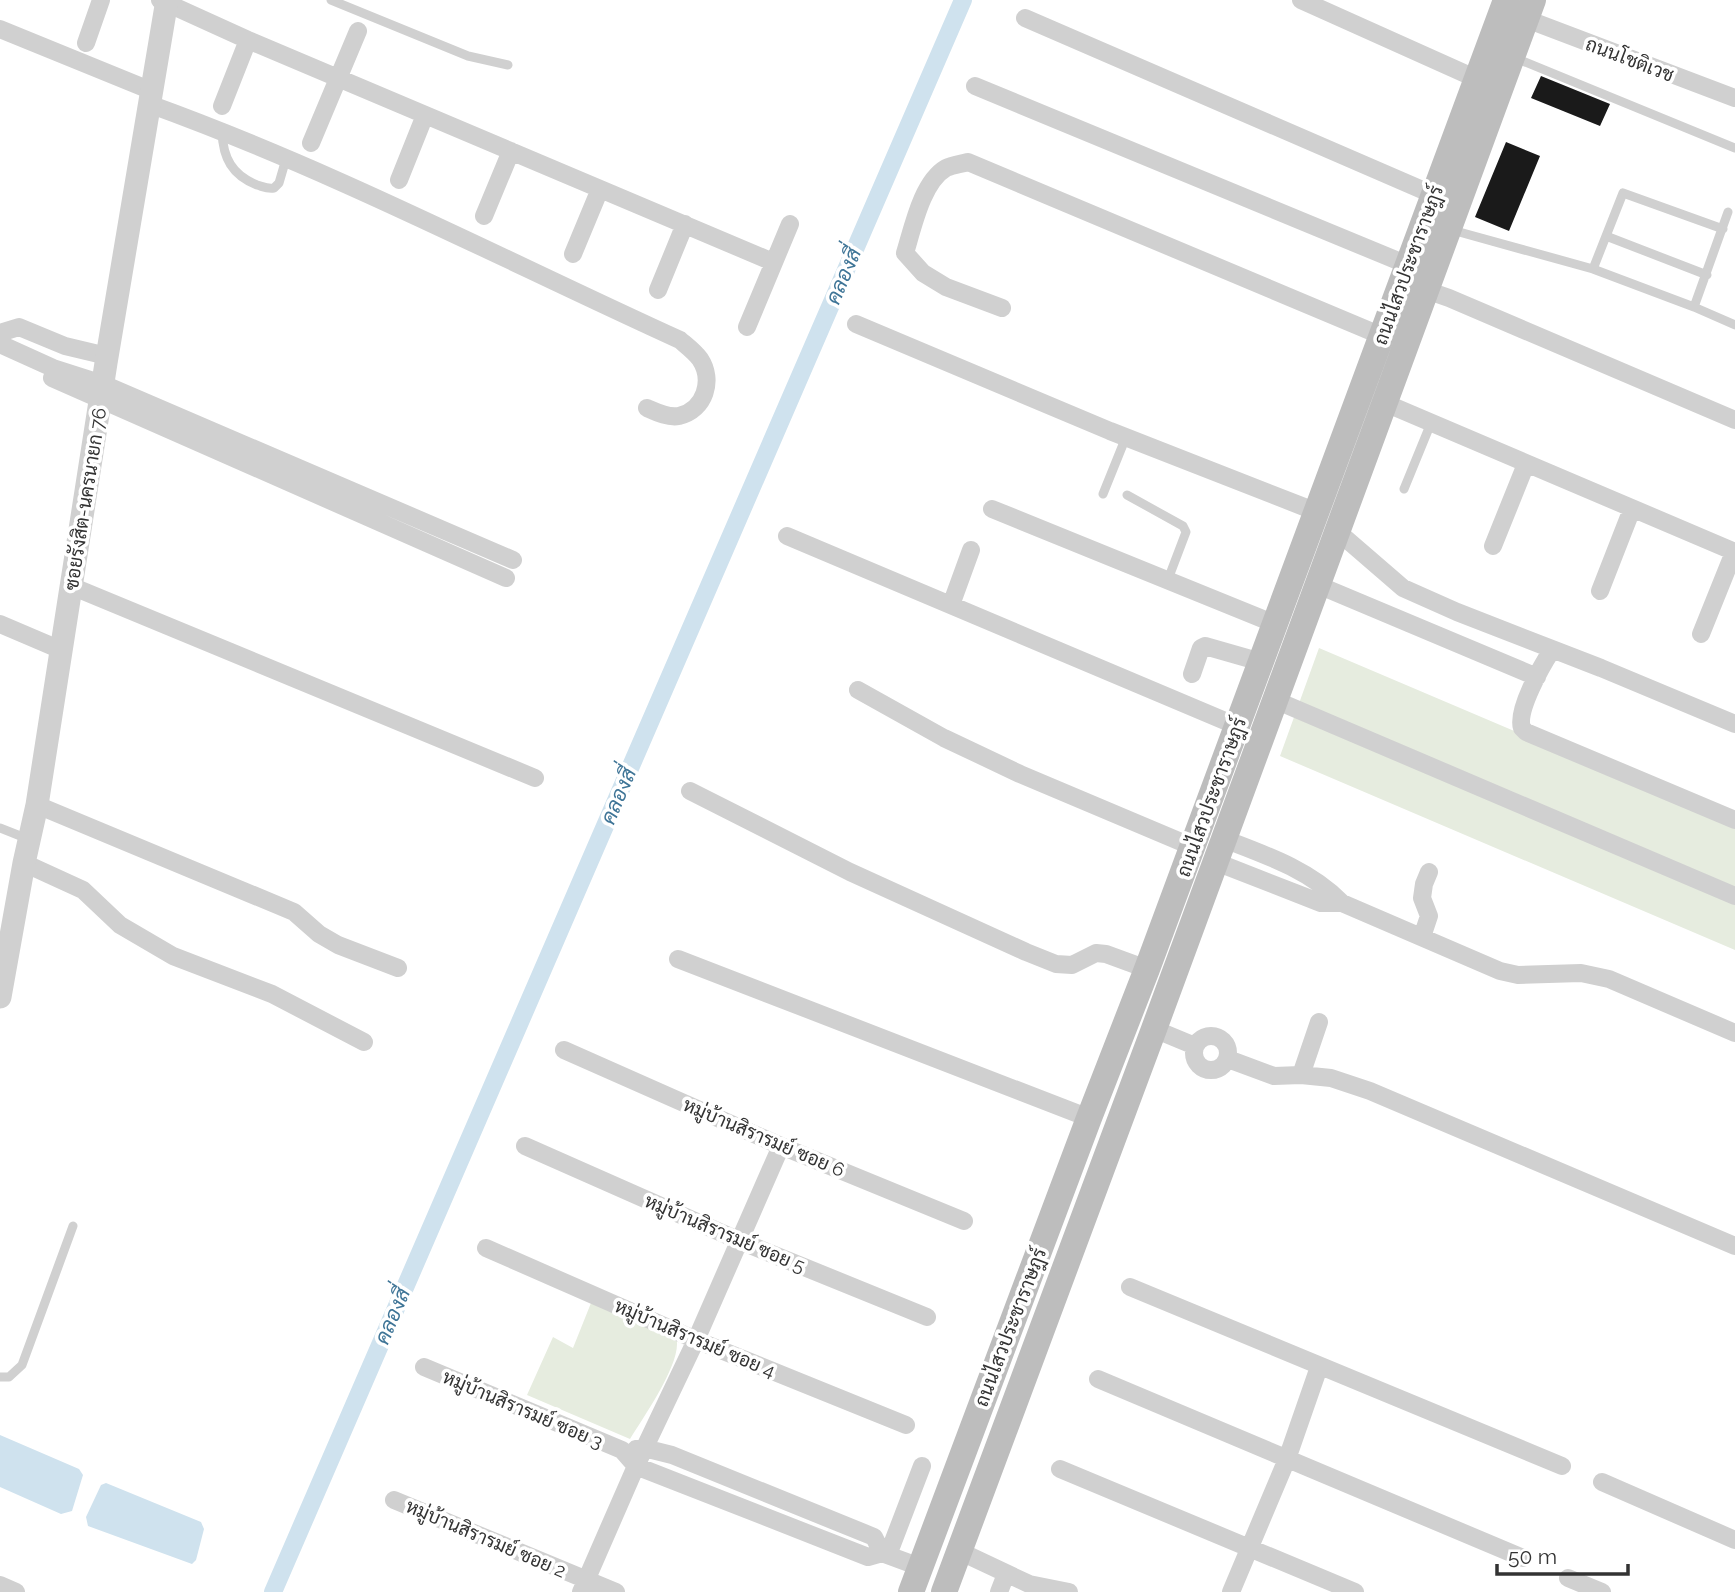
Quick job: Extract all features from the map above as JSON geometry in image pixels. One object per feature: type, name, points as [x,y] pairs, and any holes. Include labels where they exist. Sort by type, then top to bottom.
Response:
[{"type":"main road","name":"ถนนไสวประชาราษฎร์","points":[[915,1580],[1193,847],[1477,79],[1517,7]]},
{"type":"main road","name":"ถนนไสวประชาราษฎร์","points":[[944,1592],[1512,57],[1517,7]]},
{"type":"main road","points":[[997,1360],[1027,1370]]},
{"type":"street","points":[[86,43],[101,0]]},
{"type":"street","points":[[1301,0],[1477,79]]},
{"type":"street","points":[[165,1],[248,40],[773,262]]},
{"type":"street","name":"ซอยรังสิต-นครนายก 76","points":[[0,997],[37,805],[165,1]]},
{"type":"street","name":"ถนนโชติเวช","points":[[1517,7],[1735,99]]},
{"type":"street","points":[[1025,18],[1434,195]]},
{"type":"street","points":[[0,29],[286,159],[326,174],[680,340],[699,358],[706,370],[705,394],[697,406],[678,416],[668,416],[647,408]]},
{"type":"street","points":[[311,143],[358,31]]},
{"type":"street","points":[[222,106],[248,40]]},
{"type":"street","points":[[975,86],[1408,265]]},
{"type":"street","points":[[398,180],[425,115]]},
{"type":"street","points":[[484,216],[511,151]]},
{"type":"street","points":[[1002,307],[946,287],[923,273],[905,253],[932,179],[947,167],[968,162],[1382,336]]},
{"type":"street","points":[[573,254],[600,189]]},
{"type":"street","points":[[747,327],[790,224]]},
{"type":"street","points":[[658,290],[685,225]]},
{"type":"street","points":[[1426,290],[1735,420]]},
{"type":"street","points":[[856,324],[1126,437],[1317,512]]},
{"type":"street","points":[[0,333],[19,327],[65,346],[107,356]]},
{"type":"street","points":[[0,344],[506,578]]},
{"type":"street","points":[[0,356],[102,392],[513,560]]},
{"type":"street","points":[[1385,403],[1735,552],[1701,634]]},
{"type":"street","points":[[1493,546],[1526,464]]},
{"type":"street","points":[[992,509],[1275,624]]},
{"type":"street","points":[[1600,591],[1632,509]]},
{"type":"street","points":[[1337,531],[1396,583],[1457,612],[1735,724]]},
{"type":"street","points":[[787,536],[1237,726]]},
{"type":"street","points":[[951,605],[971,550]]},
{"type":"street","points":[[1318,585],[1537,677]]},
{"type":"street","points":[[71,586],[535,778]]},
{"type":"street","points":[[1444,638],[1457,612]]},
{"type":"street","points":[[0,624],[61,650]]},
{"type":"street","points":[[1192,674],[1201,648],[1205,646],[1261,662]]},
{"type":"street","points":[[1552,650],[1520,715],[1520,723],[1526,732],[1735,820]]},
{"type":"street","points":[[858,690],[944,737],[1020,774],[1193,847]]},
{"type":"street","points":[[1275,700],[1735,896]]},
{"type":"street","points":[[690,791],[850,872],[1056,964],[1072,965],[1096,953],[1147,969]]},
{"type":"street","points":[[37,805],[294,912],[319,934],[338,945],[398,968]]},
{"type":"street","points":[[1220,850],[1297,869],[1329,889],[1342,902],[1500,971],[1518,975],[1581,973],[1609,979],[1735,1033]]},
{"type":"street","points":[[1220,850],[1321,903],[1342,902]]},
{"type":"street","points":[[24,863],[83,890],[120,925],[173,956],[272,994],[364,1042]]},
{"type":"street","points":[[1422,937],[1429,916],[1422,898],[1429,872]]},
{"type":"street","points":[[678,959],[1089,1118]]},
{"type":"street","points":[[1301,1075],[1319,1022]]},
{"type":"street","points":[[1154,1029],[1195,1046]]},
{"type":"street","points":[[1218,1036],[1227,1046],[1228,1059],[1218,1069],[1205,1069],[1195,1060],[1195,1046],[1204,1037],[1218,1036]]},
{"type":"street","name":"หมู่บ้านสิรารมย์ ซอย 6","points":[[564,1050],[781,1146],[964,1221]]},
{"type":"street","points":[[1228,1059],[1274,1076],[1331,1078],[1370,1091],[1735,1246]]},
{"type":"street","name":"หมู่บ้านสิรารมย์ ซอย 5","points":[[525,1146],[740,1241],[927,1317]]},
{"type":"street","points":[[583,1586],[781,1146]]},
{"type":"street","name":"หมู่บ้านสิรารมย์ ซอย 4","points":[[486,1248],[696,1340],[906,1425]]},
{"type":"street","points":[[1130,1287],[1562,1466]]},
{"type":"street","name":"หมู่บ้านสิรารมย์ ซอย 3","points":[[424,1367],[622,1450]]},
{"type":"street","points":[[1231,1592],[1287,1459],[1319,1367]]},
{"type":"street","points":[[1098,1379],[1523,1558]]},
{"type":"street","points":[[622,1450],[644,1448],[672,1455],[874,1537],[885,1554],[915,1580]]},
{"type":"street","points":[[622,1450],[636,1465],[794,1528],[868,1557],[885,1554]]},
{"type":"street","points":[[885,1554],[922,1466]]},
{"type":"street","points":[[1060,1469],[1355,1592]]},
{"type":"street","points":[[721,1499],[729,1478]]},
{"type":"street","points":[[1602,1482],[1735,1540]]},
{"type":"street","name":"หมู่บ้านสิรารมย์ ซอย 2","points":[[394,1500],[583,1586],[616,1592]]},
{"type":"street","points":[[794,1528],[801,1507]]},
{"type":"street","points":[[959,1551],[1029,1584],[1069,1592]]},
{"type":"street","points":[[999,1592],[1006,1574]]},
{"type":"street","points":[[1568,1578],[1602,1592]]},
{"type":"street","points":[[0,1585],[16,1592]]},
{"type":"lane","points":[[331,0],[468,56],[508,65]]},
{"type":"lane","points":[[1512,57],[1735,148]]},
{"type":"lane","points":[[222,130],[222,148],[231,167],[249,181],[268,189],[274,188],[279,183],[286,159]]},
{"type":"lane","points":[[1593,269],[1623,192],[1723,229]]},
{"type":"lane","points":[[1694,307],[1728,212]]},
{"type":"lane","points":[[1449,229],[1593,269],[1735,325]]},
{"type":"lane","points":[[1606,236],[1707,275]]},
{"type":"lane","points":[[1404,489],[1431,423]]},
{"type":"lane","points":[[1103,494],[1126,437]]},
{"type":"lane","points":[[1127,495],[1176,520],[1186,532],[1167,582]]},
{"type":"lane","points":[[0,828],[29,839]]},
{"type":"lane","points":[[0,1377],[9,1377],[22,1365],[73,1226]]},
{"type":"shaded area","points":[[1319,648],[1735,825],[1735,950],[1280,756]]},
{"type":"shaded area","points":[[593,1298],[671,1328],[676,1339],[672,1366],[630,1439],[527,1395],[553,1337],[573,1348]]},
{"type":"water","points":[[0,1435],[79,1469],[83,1475],[72,1511],[61,1514],[0,1487]]},
{"type":"water","points":[[106,1483],[201,1522],[204,1529],[196,1560],[192,1564],[88,1526],[86,1517],[101,1485]]},
{"type":"building","points":[[1541,76],[1610,104],[1600,126],[1531,98]]},
{"type":"building","points":[[1506,142],[1540,156],[1509,231],[1475,217]]},
{"type":"waterway","name":"คลองสี่","points":[[273,1592],[963,0]]}]
